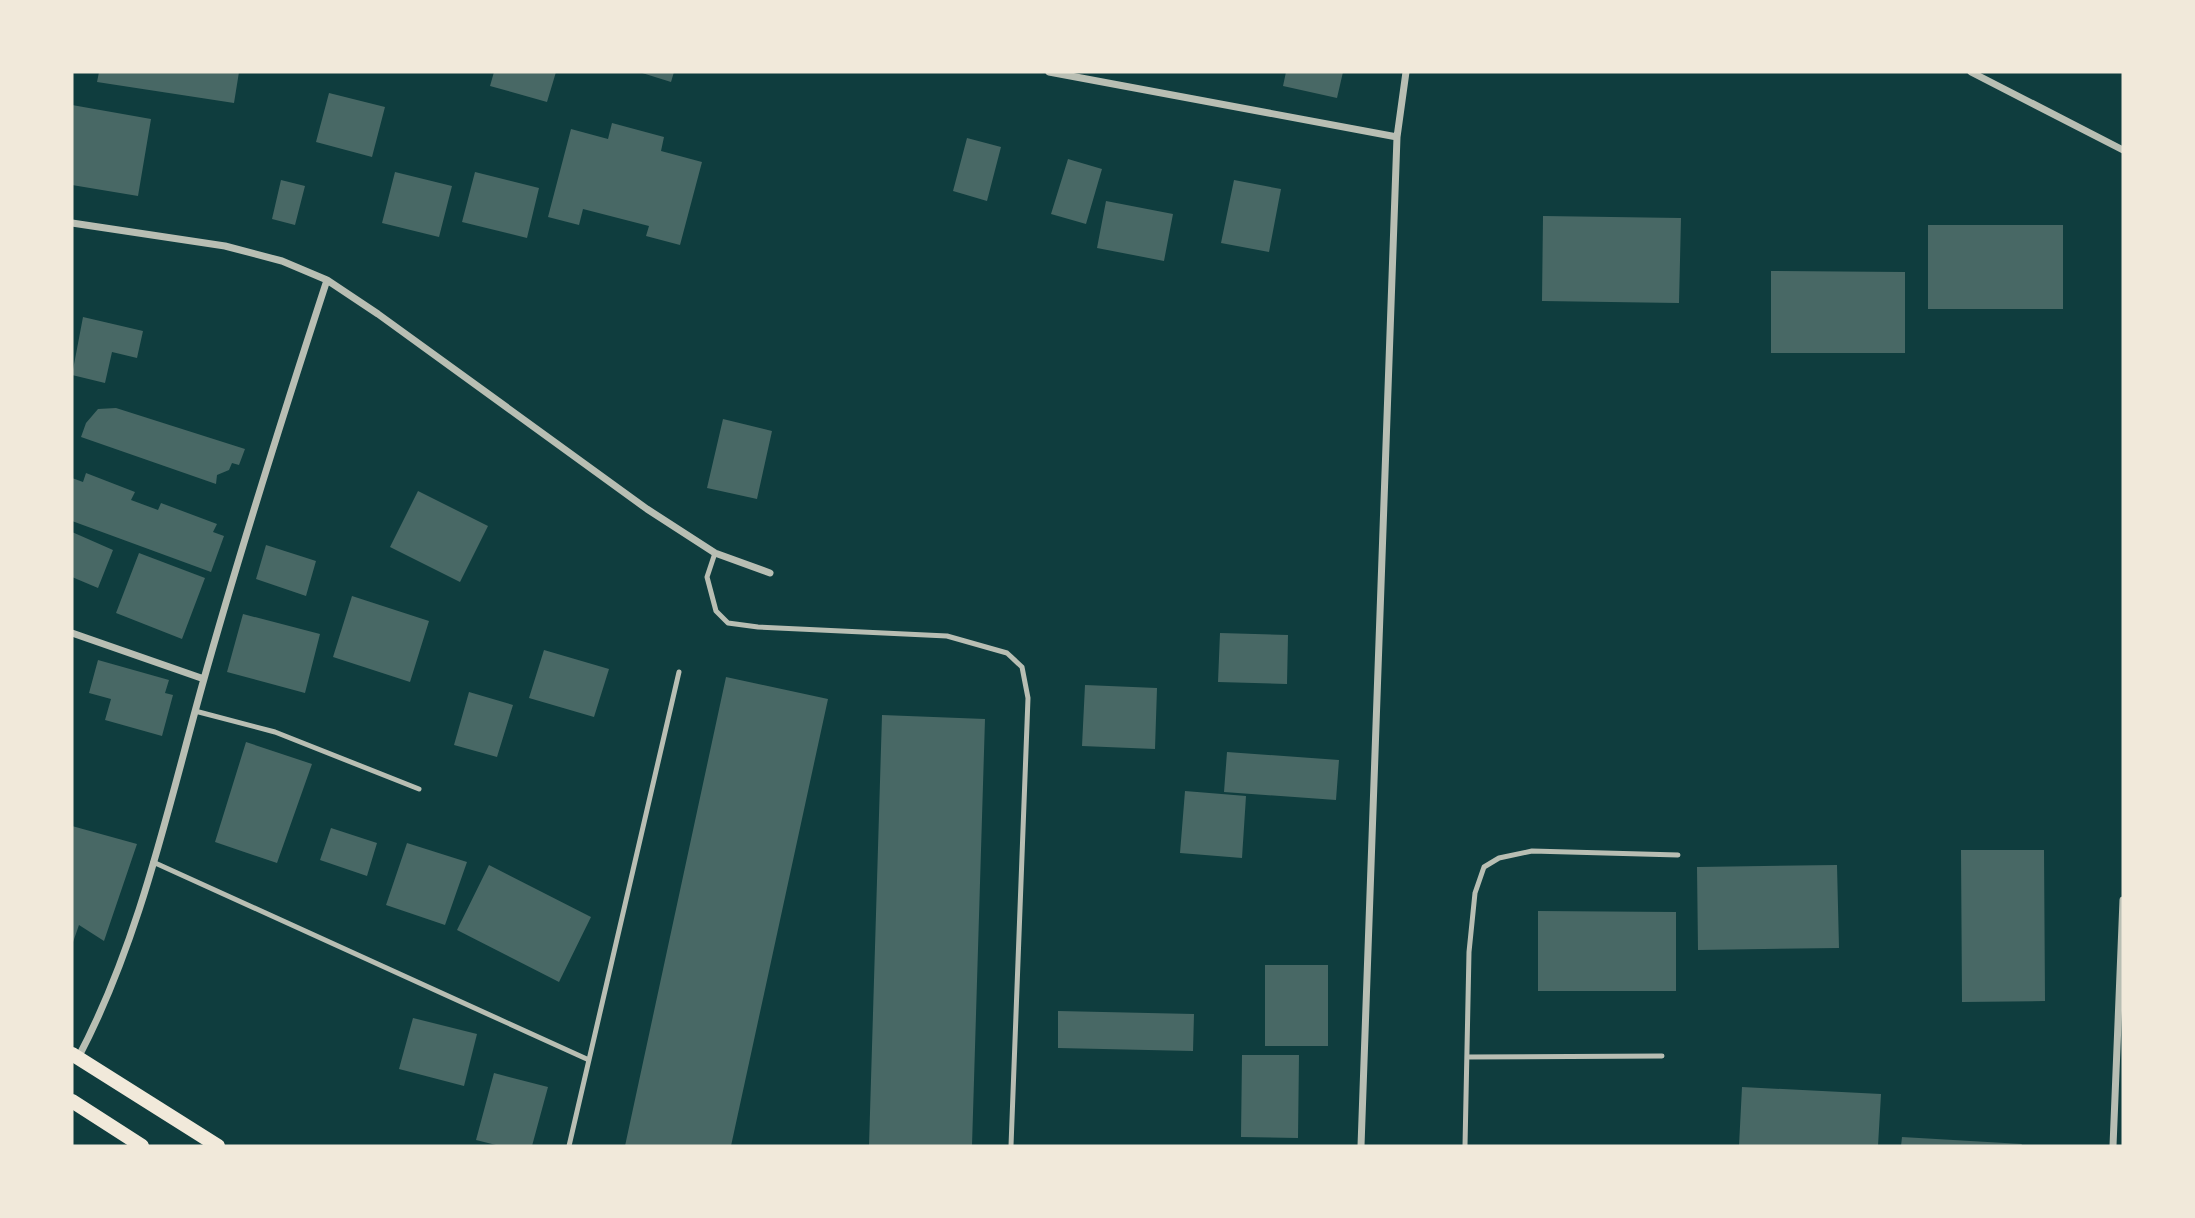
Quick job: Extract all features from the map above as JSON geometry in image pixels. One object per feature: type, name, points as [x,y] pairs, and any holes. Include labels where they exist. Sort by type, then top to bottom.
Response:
[{"type":"main road","points":[[75,1056],[218,1146]]},
{"type":"main road","points":[[72,1101],[142,1146]]},
{"type":"street","points":[[1049,72],[1397,137]]},
{"type":"street","points":[[1362,1146],[1397,137],[1406,72]]},
{"type":"street","points":[[1971,72],[2123,150]]},
{"type":"street","points":[[72,223],[225,246],[282,261],[327,281],[389,321],[647,509],[715,553],[770,573]]},
{"type":"street","points":[[75,1056],[106,1002],[137,918],[261,482],[327,281]]},
{"type":"street","points":[[72,632],[204,679]]},
{"type":"street","points":[[2113,1146],[2123,900]]},
{"type":"lane","points":[[715,553],[707,577],[716,611],[728,624],[947,636],[1007,653],[1022,667],[1028,698],[1011,1146]]},
{"type":"lane","points":[[569,1146],[679,673]]},
{"type":"lane","points":[[195,711],[275,732],[419,789]]},
{"type":"lane","points":[[1465,1146],[1469,952],[1475,893],[1484,867],[1499,858],[1532,851],[1678,855]]},
{"type":"lane","points":[[153,862],[589,1060]]},
{"type":"lane","points":[[1467,1057],[1662,1056]]},
{"type":"building","points":[[99,72],[239,72],[234,103],[97,82]]},
{"type":"building","points":[[494,72],[556,72],[547,102],[490,86]]},
{"type":"building","points":[[639,72],[674,72],[671,82]]},
{"type":"building","points":[[1286,72],[1343,72],[1337,98],[1283,86]]},
{"type":"building","points":[[329,93],[385,107],[372,157],[316,142]]},
{"type":"building","points":[[72,105],[151,119],[138,196],[72,185]]},
{"type":"building","points":[[612,123],[664,137],[661,151],[702,162],[680,245],[646,236],[649,226],[583,209],[579,225],[548,217],[571,129],[608,139]]},
{"type":"building","points":[[967,138],[1001,147],[987,201],[953,191]]},
{"type":"building","points":[[1068,159],[1102,169],[1086,224],[1051,214]]},
{"type":"building","points":[[395,172],[452,186],[439,237],[382,223]]},
{"type":"building","points":[[475,172],[539,188],[527,238],[462,222]]},
{"type":"building","points":[[281,180],[305,186],[295,225],[272,219]]},
{"type":"building","points":[[1234,180],[1281,189],[1269,252],[1221,243]]},
{"type":"building","points":[[1106,201],[1173,214],[1164,261],[1097,248]]},
{"type":"building","points":[[1543,216],[1681,218],[1679,303],[1542,301]]},
{"type":"building","points":[[1928,225],[2063,225],[2063,309],[1928,309]]},
{"type":"building","points":[[1771,271],[1905,272],[1905,353],[1771,353]]},
{"type":"building","points":[[83,317],[143,331],[137,358],[112,352],[105,383],[72,375]]},
{"type":"building","points":[[116,408],[245,449],[239,465],[232,463],[229,470],[217,475],[216,484],[81,437],[86,423],[98,409]]},
{"type":"building","points":[[723,419],[772,431],[757,499],[707,488]]},
{"type":"building","points":[[86,473],[135,492],[131,500],[158,510],[161,503],[217,524],[213,532],[224,536],[211,572],[72,521],[72,478],[83,482]]},
{"type":"building","points":[[418,491],[488,526],[460,582],[390,547]]},
{"type":"building","points":[[72,532],[113,550],[98,588],[72,577]]},
{"type":"building","points":[[266,545],[316,561],[306,596],[256,579]]},
{"type":"building","points":[[139,553],[205,578],[182,639],[116,613]]},
{"type":"building","points":[[352,596],[429,621],[410,682],[333,657]]},
{"type":"building","points":[[243,614],[320,634],[305,693],[227,672]]},
{"type":"building","points":[[1220,633],[1288,635],[1287,684],[1218,682]]},
{"type":"building","points":[[544,650],[609,669],[594,717],[529,698]]},
{"type":"building","points":[[98,660],[169,680],[165,693],[173,695],[162,736],[105,720],[111,699],[89,693]]},
{"type":"building","points":[[726,677],[828,699],[731,1146],[625,1146]]},
{"type":"building","points":[[1085,685],[1157,688],[1155,749],[1082,746]]},
{"type":"building","points":[[469,692],[513,705],[497,757],[454,745]]},
{"type":"building","points":[[882,715],[985,719],[972,1146],[869,1146]]},
{"type":"building","points":[[246,742],[312,764],[277,863],[215,842]]},
{"type":"building","points":[[1227,752],[1339,760],[1336,800],[1224,792]]},
{"type":"building","points":[[1185,791],[1246,796],[1242,858],[1180,853]]},
{"type":"building","points":[[72,826],[137,844],[104,941],[79,925],[72,945]]},
{"type":"building","points":[[331,828],[377,843],[367,876],[320,860]]},
{"type":"building","points":[[407,843],[467,862],[445,925],[386,905]]},
{"type":"building","points":[[1961,850],[2044,850],[2045,1001],[1962,1002]]},
{"type":"building","points":[[489,865],[591,917],[559,982],[457,930]]},
{"type":"building","points":[[1837,865],[1839,948],[1698,950],[1697,867]]},
{"type":"building","points":[[1538,911],[1676,912],[1676,991],[1538,991]]},
{"type":"building","points":[[1265,965],[1328,965],[1328,1046],[1265,1046]]},
{"type":"building","points":[[1058,1011],[1194,1014],[1193,1051],[1058,1048]]},
{"type":"building","points":[[413,1018],[477,1034],[464,1086],[399,1069]]},
{"type":"building","points":[[1242,1055],[1299,1055],[1298,1138],[1241,1137]]},
{"type":"building","points":[[494,1073],[548,1087],[532,1146],[500,1146],[476,1140]]},
{"type":"building","points":[[1742,1087],[1881,1094],[1878,1146],[1739,1146]]},
{"type":"building","points":[[1902,1137],[2022,1144],[1901,1146]]}]
